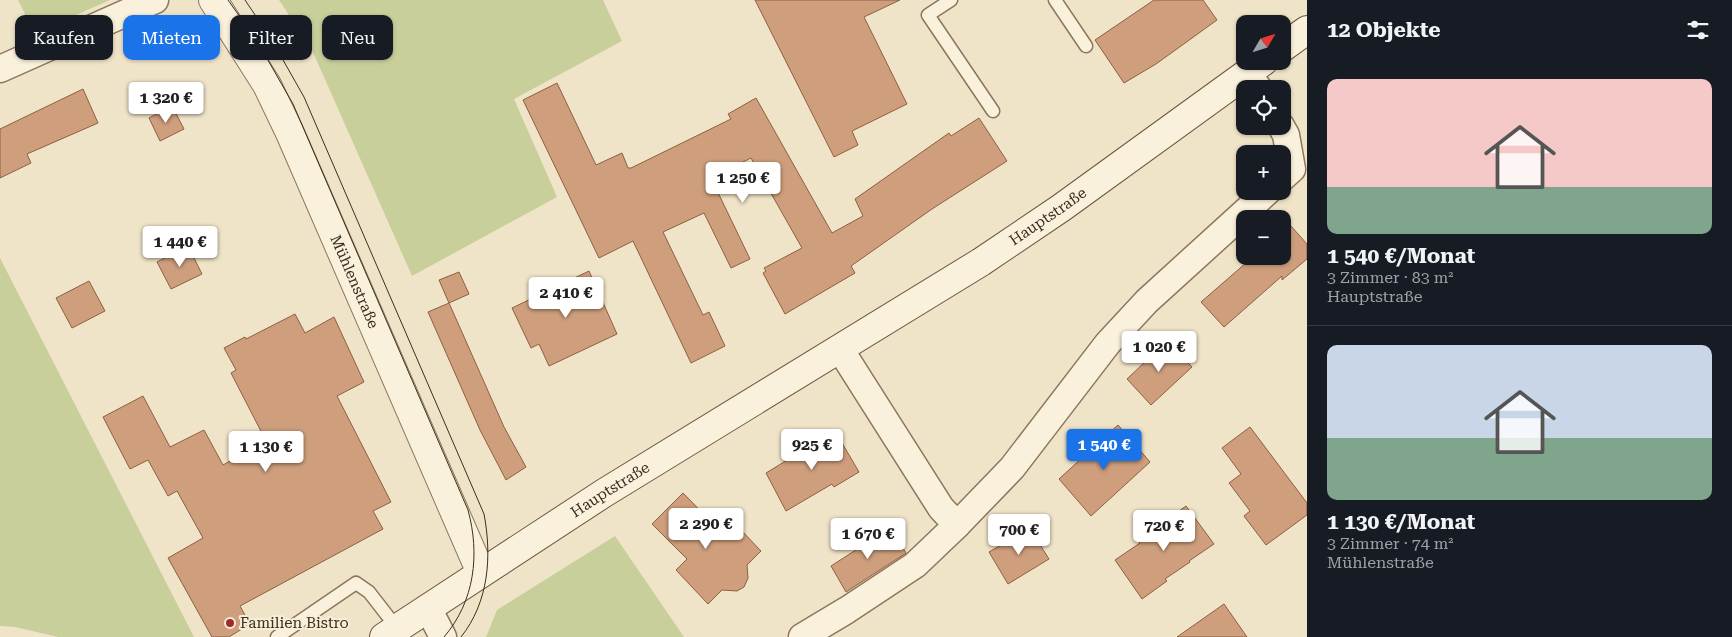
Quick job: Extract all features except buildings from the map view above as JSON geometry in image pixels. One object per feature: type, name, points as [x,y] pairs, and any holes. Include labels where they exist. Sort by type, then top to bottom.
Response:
[{"type":"main road","name":"Mühlenstraße","points":[[213,0],[267,86],[290,133],[481,573]]},
{"type":"main road","points":[[1291,42],[1307,30]]},
{"type":"main road","name":"Hauptstraße","points":[[391,633],[604,493],[981,262],[1257,74]]},
{"type":"street","points":[[0,68],[154,0]]},
{"type":"street","points":[[802,637],[915,565],[957,525],[1008,473],[1121,329],[1147,301],[1258,200]]},
{"type":"street","points":[[840,349],[941,508],[957,525]]},
{"type":"street","points":[[428,608],[443,637]]},
{"type":"lane","points":[[951,0],[928,15],[993,111]]},
{"type":"lane","points":[[1055,0],[1086,46]]},
{"type":"lane","points":[[277,637],[356,583],[369,592],[391,633]]},
{"type":"green space","points":[[18,0],[110,0],[76,15],[26,15]]},
{"type":"green space","points":[[279,0],[603,0],[622,41],[514,99],[557,197],[412,276],[312,50],[312,15],[289,15]]},
{"type":"green space","points":[[0,258],[194,637],[58,637],[15,627],[0,626]]},
{"type":"green space","points":[[615,536],[684,637],[486,637],[497,610]]},
{"type":"tram line","points":[[228,0],[257,41],[293,104],[468,510],[474,543],[472,576],[463,608],[444,637]]},
{"type":"tram line","points":[[245,0],[270,37],[304,97],[484,514],[488,546],[486,578],[478,609],[461,637]]},
{"type":"place","name":"Familien Bistro","points":[[230,623]]}]
